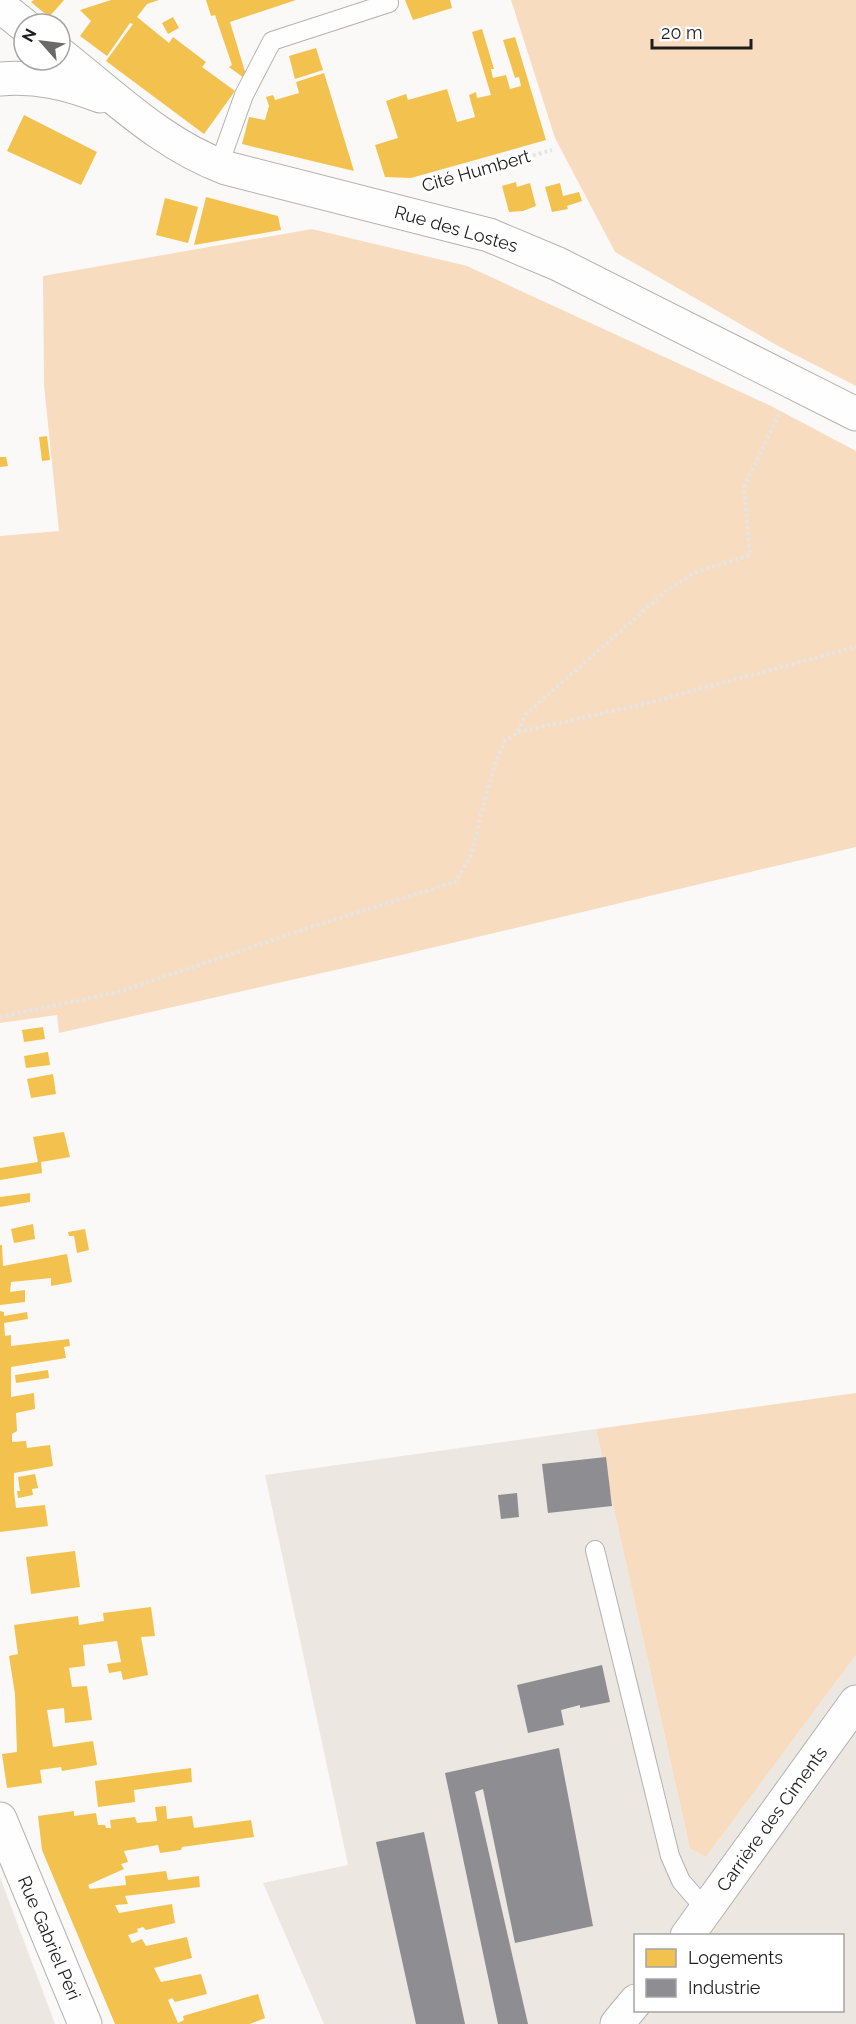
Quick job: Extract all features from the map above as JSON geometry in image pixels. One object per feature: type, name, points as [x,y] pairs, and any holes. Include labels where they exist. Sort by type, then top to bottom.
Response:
[{"type":"street","points":[[0,6],[12,16]]},
{"type":"street","name":"Rue des Lostes","points":[[0,79],[21,77],[34,72]]},
{"type":"street","name":"Rue des Lostes","points":[[58,72],[79,88],[120,105],[176,145],[219,165],[465,228],[509,242],[568,269],[856,414]]},
{"type":"street","name":"Carrière des Ciments","points":[[696,1923],[856,1702]]},
{"type":"street","name":"Rue Gabriel Péri","points":[[0,1819],[85,2024]]},
{"type":"street","points":[[616,2024],[634,2003]]},
{"type":"lane","points":[[219,165],[244,95],[272,41],[389,3]]},
{"type":"lane","points":[[595,1550],[670,1856],[696,1923]]},
{"type":"path","name":"Cité Humbert","points":[[420,187],[552,150]]},
{"type":"path","points":[[517,733],[526,714],[665,592],[694,573],[750,555],[744,487],[784,405]]},
{"type":"path","points":[[0,1017],[122,991],[310,927],[455,882],[472,854],[495,764],[506,741],[517,733],[640,705],[856,647]]},
{"type":"shaded area","points":[[511,0],[856,0],[856,386],[780,347],[615,252],[555,138]]},
{"type":"shaded area","points":[[312,229],[467,266],[771,406],[856,451],[856,847],[397,956],[59,1033],[57,1015],[0,1023],[0,536],[59,531],[44,385],[43,276]]},
{"type":"shaded area","points":[[856,1393],[856,1655],[706,1857],[690,1849],[596,1429]]},
{"type":"shaded area","points":[[596,1429],[690,1849],[706,1857],[856,1655],[856,2024],[324,2024],[263,1883],[348,1865],[265,1475]]},
{"type":"shaded area","points":[[0,1877],[55,2024],[0,2024]]},
{"type":"building: Logements","points":[[34,0],[64,0],[53,12],[43,12],[31,2]]},
{"type":"building: Logements","points":[[111,0],[159,0],[147,4],[137,17],[169,43],[173,37],[206,62],[202,67],[235,91],[204,134],[106,61],[133,24],[130,23],[107,56],[80,36],[91,21],[80,10]]},
{"type":"building: Logements","points":[[206,0],[296,0],[230,22],[246,75],[244,78],[229,67],[232,65],[215,15],[211,16]]},
{"type":"building: Logements","points":[[405,0],[450,0],[452,8],[413,20]]},
{"type":"building: Logements","points":[[173,17],[179,28],[168,34],[162,23]]},
{"type":"building: Logements","points":[[482,29],[494,69],[491,69],[493,78],[506,75],[510,89],[521,86],[519,77],[515,78],[503,40],[515,37],[546,140],[411,178],[385,177],[375,145],[398,138],[386,101],[406,94],[408,100],[447,89],[457,122],[475,117],[469,95],[476,92],[477,98],[491,95],[472,32]]},
{"type":"building: Logements","points":[[316,48],[323,70],[295,79],[289,56]]},
{"type":"building: Logements","points":[[324,73],[354,171],[242,144],[249,117],[265,120],[269,106],[266,97],[273,95],[275,100],[299,93],[296,82]]},
{"type":"building: Logements","points":[[24,115],[97,152],[81,185],[7,151]]},
{"type":"building: Logements","points":[[516,182],[517,187],[530,183],[536,206],[523,211],[509,212],[502,186]]},
{"type":"building: Logements","points":[[560,183],[563,196],[579,192],[582,201],[567,206],[568,209],[552,212],[545,187]]},
{"type":"building: Logements","points":[[206,197],[278,216],[281,230],[194,245]]},
{"type":"building: Logements","points":[[165,198],[198,207],[188,243],[156,235]]},
{"type":"building: Logements","points":[[47,436],[50,460],[42,461],[39,437]]},
{"type":"building: Logements","points":[[0,457],[6,457],[8,466],[0,467]]},
{"type":"building: Logements","points":[[43,1027],[45,1039],[24,1042],[22,1030]]},
{"type":"building: Logements","points":[[48,1052],[50,1065],[26,1068],[24,1056]]},
{"type":"building: Logements","points":[[53,1074],[56,1094],[31,1098],[27,1079]]},
{"type":"building: Logements","points":[[64,1132],[70,1157],[41,1162],[42,1173],[0,1180],[0,1168],[38,1162],[33,1137]]},
{"type":"building: Logements","points":[[30,1193],[30,1202],[0,1207],[0,1197]]},
{"type":"building: Logements","points":[[33,1224],[35,1239],[14,1243],[11,1229]]},
{"type":"building: Logements","points":[[85,1229],[89,1250],[77,1253],[74,1236],[69,1236],[68,1232]]},
{"type":"building: Logements","points":[[0,1245],[2,1245],[3,1266],[67,1254],[72,1282],[51,1286],[51,1278],[11,1282],[10,1292],[25,1290],[25,1302],[0,1305]]},
{"type":"building: Logements","points":[[0,1311],[4,1312],[4,1316],[27,1312],[28,1319],[4,1323],[5,1336],[11,1335],[11,1346],[69,1339],[70,1346],[64,1347],[66,1358],[11,1367],[11,1397],[34,1393],[35,1409],[16,1413],[17,1431],[12,1434],[12,1442],[26,1441],[27,1448],[50,1445],[53,1466],[14,1473],[16,1508],[45,1505],[48,1526],[0,1532]]},
{"type":"building: Logements","points":[[48,1370],[49,1378],[16,1383],[15,1375]]},
{"type":"building: Logements","points":[[35,1474],[38,1488],[32,1489],[33,1495],[18,1498],[17,1491],[20,1491],[18,1477]]},
{"type":"building: Logements","points":[[75,1551],[80,1587],[31,1594],[26,1557]]},
{"type":"building: Logements","points":[[151,1607],[155,1636],[141,1637],[148,1675],[123,1680],[121,1671],[109,1673],[107,1664],[121,1662],[117,1641],[83,1645],[85,1666],[69,1668],[72,1687],[87,1686],[92,1720],[65,1723],[64,1708],[47,1710],[53,1747],[93,1741],[97,1765],[62,1771],[61,1767],[40,1770],[42,1783],[7,1788],[2,1754],[17,1752],[15,1694],[9,1656],[18,1654],[14,1625],[78,1616],[79,1625],[104,1621],[103,1613]]},
{"type":"building: Logements","points":[[191,1768],[192,1782],[134,1790],[135,1802],[98,1807],[95,1781]]},
{"type":"building: Logements","points":[[166,1806],[167,1819],[192,1816],[194,1828],[251,1820],[254,1837],[182,1847],[181,1850],[160,1853],[158,1845],[124,1851],[128,1862],[121,1864],[124,1869],[88,1885],[90,1889],[126,1885],[125,1876],[166,1871],[168,1880],[199,1876],[200,1887],[125,1896],[128,1904],[115,1905],[119,1913],[172,1904],[175,1923],[146,1930],[143,1927],[137,1929],[138,1932],[128,1935],[132,1943],[142,1939],[146,1946],[187,1937],[192,1958],[154,1968],[161,1982],[201,1974],[207,1994],[175,2002],[172,1998],[168,2000],[178,2023],[184,2020],[183,2016],[258,1994],[265,2018],[250,2024],[115,2024],[42,1850],[38,1816],[74,1811],[74,1816],[96,1813],[98,1825],[111,1828],[110,1820],[135,1817],[137,1823],[157,1821],[155,1807]]},
{"type":"building: Industrie","points":[[606,1457],[612,1506],[548,1513],[542,1464]]},
{"type":"building: Industrie","points":[[517,1493],[519,1517],[501,1519],[498,1495]]},
{"type":"building: Industrie","points":[[602,1665],[610,1702],[580,1708],[580,1705],[561,1710],[564,1725],[528,1733],[517,1685]]},
{"type":"building: Industrie","points":[[559,1748],[593,1926],[515,1943],[483,1789],[475,1792],[528,2024],[498,2024],[445,1773]]},
{"type":"building: Industrie","points":[[424,1832],[465,2024],[416,2024],[376,1842]]}]
